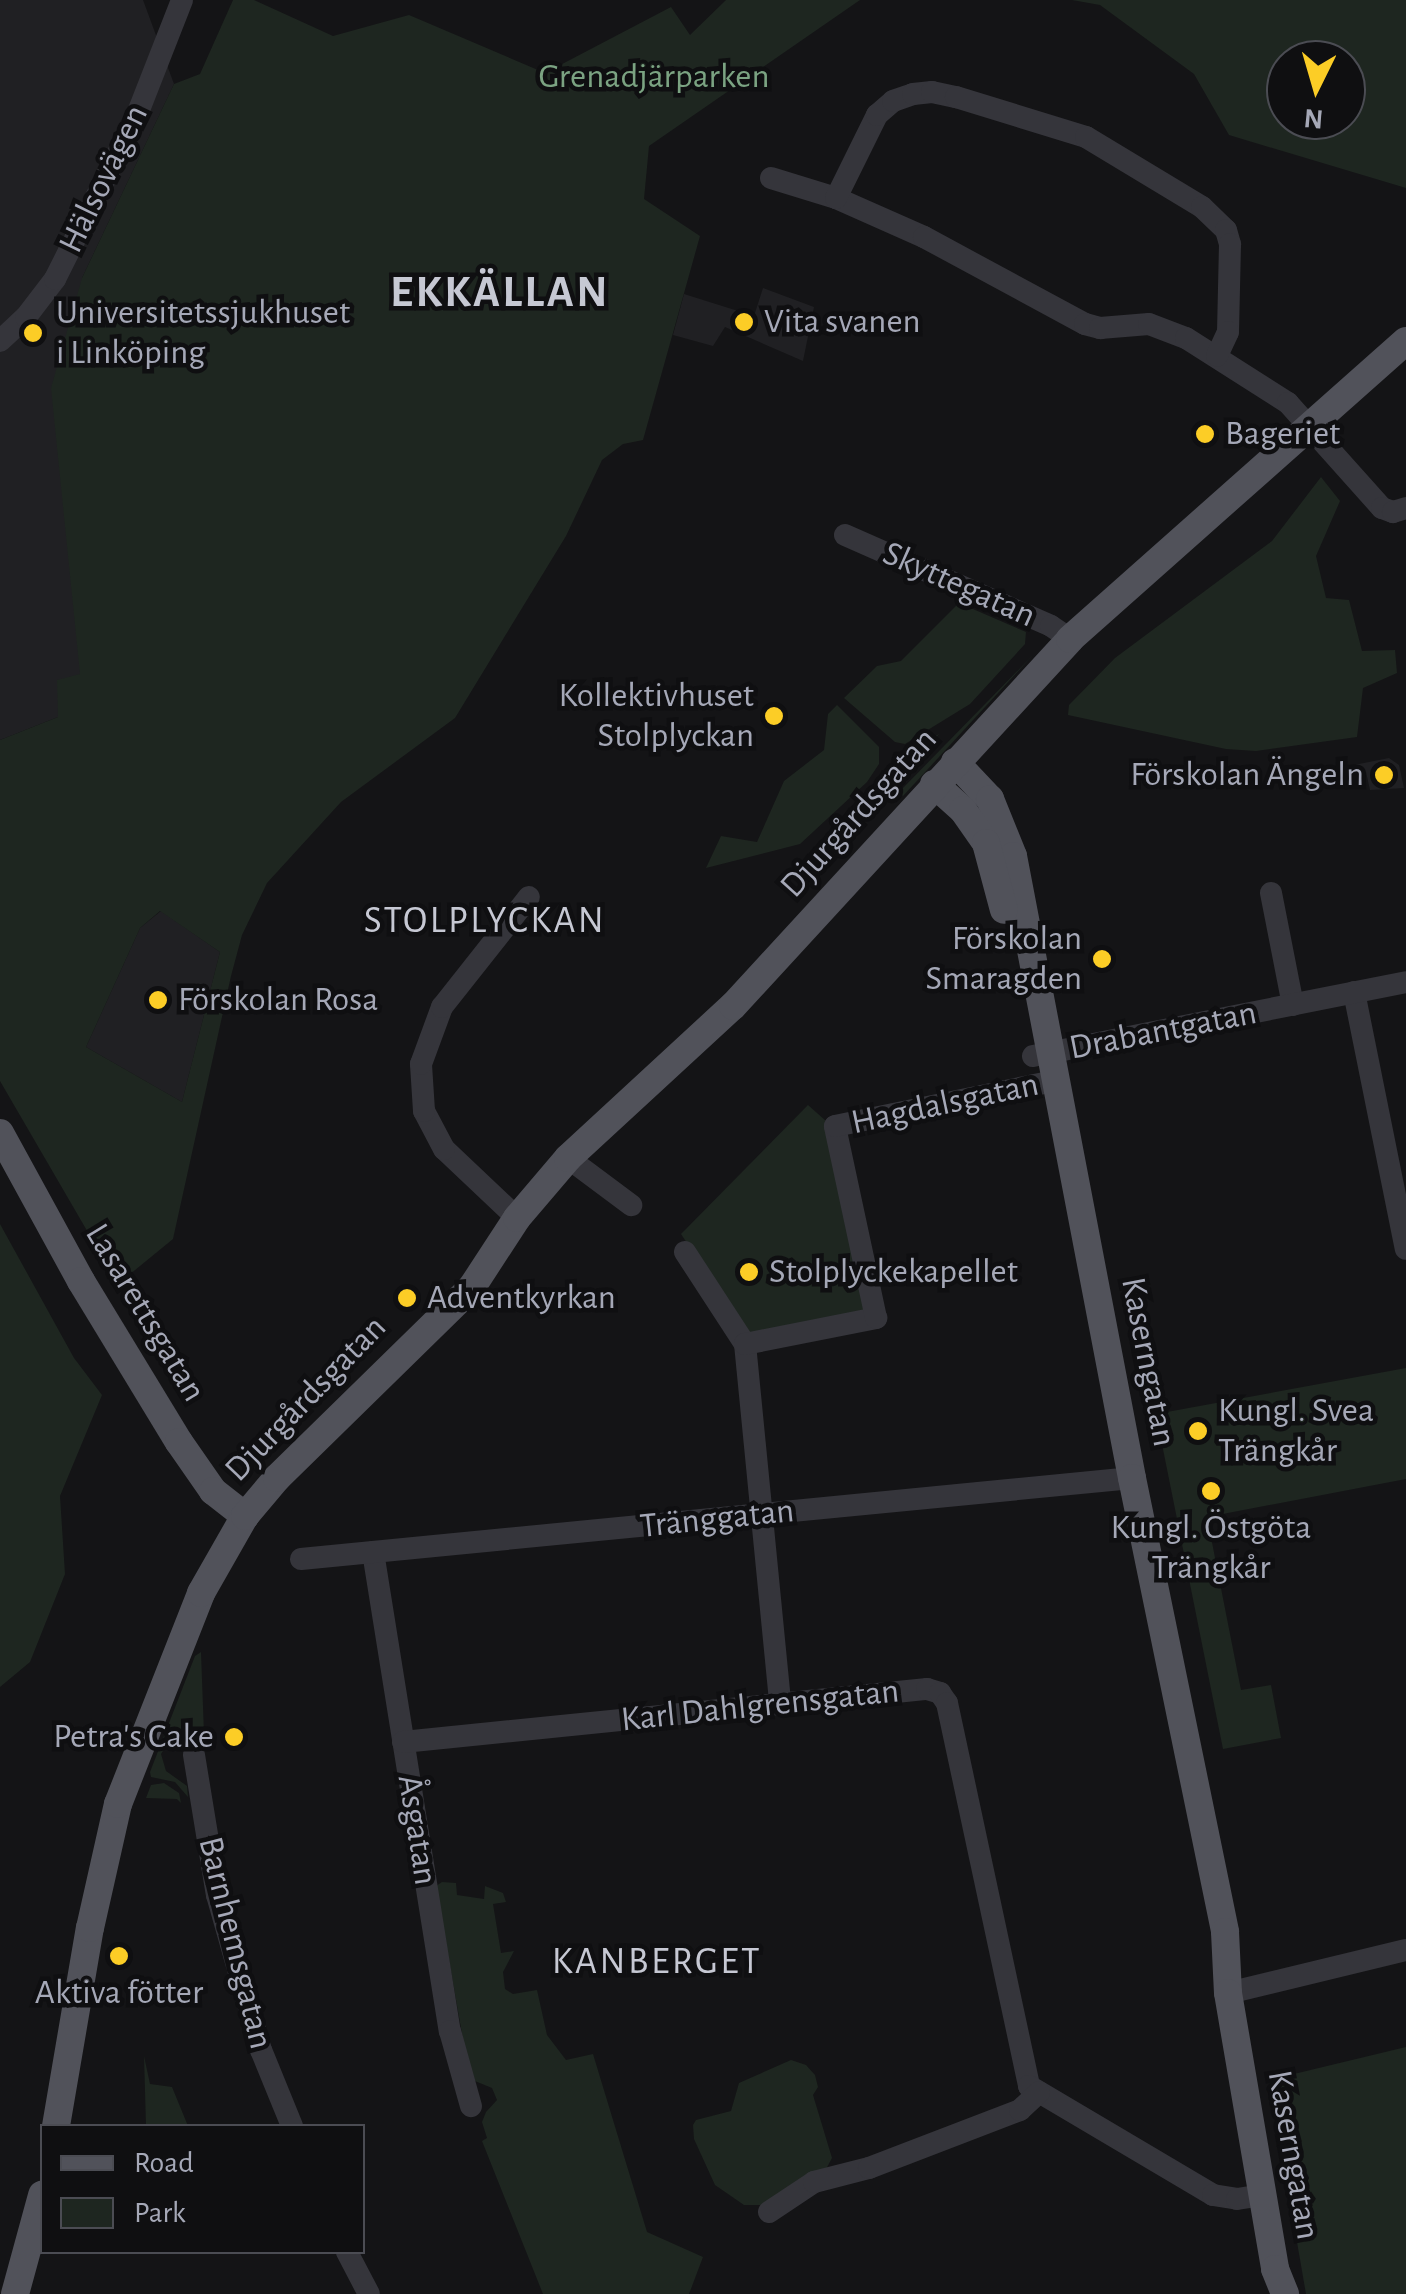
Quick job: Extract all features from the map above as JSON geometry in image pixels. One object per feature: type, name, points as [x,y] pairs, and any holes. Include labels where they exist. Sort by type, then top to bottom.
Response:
[{"type":"main road","name":"Djurgårdsgatan","points":[[1305,421],[1406,323]]},
{"type":"main road","name":"Djurgårdsgatan","points":[[56,2124],[90,1928],[123,1788],[200,1593],[244,1516],[288,1466],[472,1287],[517,1218],[568,1158],[733,1006],[934,784],[1107,604],[1182,518],[1406,341]]},
{"type":"main road","name":"Kaserngatan","points":[[955,762],[990,799],[1007,834],[1044,1068],[1125,1479],[1226,1932],[1228,1993],[1278,2286]]},
{"type":"main road","name":"Kaserngatan","points":[[934,784],[975,824],[997,873],[1044,1068]]},
{"type":"main road","name":"Lasarettsgatan","points":[[0,1133],[162,1416],[212,1490],[244,1516]]},
{"type":"main road","points":[[14,2294],[40,2202]]},
{"type":"street","name":"Hälsovägen","points":[[0,340],[26,318],[55,279],[137,115],[182,0]]},
{"type":"street","points":[[836,198],[876,115],[913,94],[956,96],[1086,137],[1202,207],[1226,230],[1230,244],[1228,332],[1217,356]]},
{"type":"street","points":[[771,178],[836,198],[924,237],[1086,324],[1100,328],[1149,324],[1217,356],[1275,392],[1382,508],[1394,512],[1406,508]]},
{"type":"street","name":"Skyttegatan","points":[[845,534],[1051,626],[1070,639]]},
{"type":"street","name":"Drabantgatan","points":[[1272,893],[1293,1005]]},
{"type":"street","points":[[517,1218],[444,1149],[424,1111],[420,1064],[442,1007],[529,897]]},
{"type":"street","name":"Drabantgatan","points":[[1044,1068],[1293,1005],[1406,982]]},
{"type":"street","points":[[1354,992],[1406,1249]]},
{"type":"street","name":"Hagdalsgatan","points":[[745,1344],[876,1318],[834,1126],[1044,1068]]},
{"type":"street","points":[[568,1158],[631,1205]]},
{"type":"street","points":[[685,1252],[745,1344],[780,1704]]},
{"type":"street","name":"Tränggatan","points":[[301,1558],[1125,1479]]},
{"type":"street","name":"Åsgatan","points":[[373,1552],[450,2031],[471,2106]]},
{"type":"street","name":"Karl Dahlgrensgatan","points":[[404,1742],[927,1689],[944,1697],[1029,2086],[1039,2092]]},
{"type":"street","name":"Barnhemsgatan","points":[[194,1755],[217,1895],[261,2050],[291,2124]]},
{"type":"street","points":[[1228,1993],[1406,1950]]},
{"type":"street","points":[[769,2212],[814,2182],[869,2168],[1020,2110],[1039,2092],[1213,2195],[1236,2199],[1262,2195]]},
{"type":"street","points":[[348,2254],[369,2294]]},
{"type":"shaded area","name":"Universitetssjukhuset i Linköping","points":[[0,0],[143,0],[174,84],[82,278],[80,674],[58,717],[0,740]]},
{"type":"shaded area","name":"Vita svanen","points":[[763,288],[814,307],[803,361],[725,327],[713,346],[673,335],[684,294],[754,316]]},
{"type":"shaded area","name":"Förskolan Ängeln","points":[[1389,758],[1399,765],[1404,788],[1370,790],[1366,772],[1331,779],[1329,770]]},
{"type":"shaded area","name":"Förskolan Rosa","points":[[161,911],[220,952],[182,1102],[86,1047],[140,928]]},
{"type":"green space","name":"Grenadjärparken","points":[[233,0],[254,0],[333,36],[409,15],[545,73],[671,7],[690,35],[726,0],[860,0],[649,146],[644,199],[700,236],[643,440],[623,444],[602,460],[566,536],[455,718],[341,802],[267,883],[242,935],[231,976],[173,1239],[118,1284],[0,1081],[0,740],[58,717],[57,680],[80,674],[51,388],[82,278],[174,84],[200,74]],"holes":[[[160,911],[220,952],[182,1102],[86,1047],[140,928]]]},
{"type":"green space","points":[[1072,0],[1406,0],[1406,188],[1229,135],[1194,74],[1100,5]]},
{"type":"green space","points":[[1321,477],[1340,501],[1316,556],[1326,598],[1349,600],[1362,651],[1395,650],[1397,673],[1363,688],[1357,737],[1256,751],[1226,749],[1068,715],[1069,705],[1115,658],[1272,541]]},
{"type":"green space","points":[[959,603],[1026,632],[1025,644],[970,704],[905,744],[895,742],[844,698],[877,666],[901,661]]},
{"type":"green space","points":[[1034,654],[903,796],[902,789]]},
{"type":"green space","points":[[837,705],[879,747],[879,764],[867,782],[800,844],[706,868],[721,836],[757,842],[784,781],[824,750],[828,714]]},
{"type":"green space","points":[[939,734],[893,786],[887,781],[886,774],[903,754]]},
{"type":"green space","points":[[870,797],[877,805],[833,857],[826,862],[815,856],[862,800]]},
{"type":"green space","points":[[808,1105],[826,1121],[866,1310],[748,1336],[681,1234]]},
{"type":"green space","points":[[0,1224],[74,1358],[102,1395],[60,1496],[65,1574],[30,1662],[0,1687]]},
{"type":"green space","points":[[1406,1368],[1406,1479],[1207,1517],[1241,1690],[1271,1685],[1281,1738],[1223,1749],[1156,1414]]},
{"type":"green space","points":[[201,1652],[204,1734],[175,1732],[161,1754],[166,1771],[187,1786],[188,1797],[175,1782],[151,1777],[150,1772],[195,1656]]},
{"type":"green space","points":[[164,1783],[179,1793],[181,1803],[177,1799],[146,1798],[151,1785]]},
{"type":"green space","points":[[442,1882],[456,1883],[457,1895],[484,1899],[485,1886],[503,1893],[506,1902],[493,1904],[501,1953],[514,1951],[503,1972],[505,1989],[513,1994],[537,1990],[547,2035],[566,2060],[593,2054],[647,2232],[703,2257],[689,2294],[543,2294],[482,2141],[487,2138],[482,2122],[497,2100],[492,2088],[470,2079],[436,1886]]},
{"type":"green space","points":[[1406,2047],[1406,2294],[1306,2294],[1269,2080]]},
{"type":"green space","points":[[144,2056],[150,2084],[172,2087],[187,2124],[146,2124]]},
{"type":"green space","points":[[791,2060],[806,2065],[815,2075],[818,2087],[813,2095],[832,2158],[825,2171],[764,2205],[744,2205],[715,2185],[694,2139],[693,2125],[696,2120],[731,2111],[739,2083]]},
{"type":"place","name":"Vita svanen","points":[[744,322]]},
{"type":"place","name":"Universitetssjukhuset i Linköping","points":[[33,333]]},
{"type":"place","name":"Bageriet","points":[[1205,434]]},
{"type":"place","name":"Kollektivhuset Stolplyckan","points":[[774,716]]},
{"type":"place","name":"Förskolan Ängeln","points":[[1384,775]]},
{"type":"place","name":"Förskolan Smaragden","points":[[1102,959]]},
{"type":"place","name":"Förskolan Rosa","points":[[158,1000]]},
{"type":"place","name":"Stolplyckekapellet","points":[[749,1272]]},
{"type":"place","name":"Adventkyrkan","points":[[407,1298]]},
{"type":"place","name":"Kungl. Svea Trängkår","points":[[1198,1431]]},
{"type":"place","name":"Kungl. Östgöta Trängkår","points":[[1211,1491]]},
{"type":"place","name":"Petra's Cake","points":[[234,1737]]},
{"type":"place","name":"Aktiva fötter","points":[[119,1956]]},
{"type":"district","name":"EKKÄLLAN","points":[[500,293]]},
{"type":"district","name":"STOLPLYCKAN","points":[[485,922]]},
{"type":"district","name":"KANBERGET","points":[[657,1963]]}]
